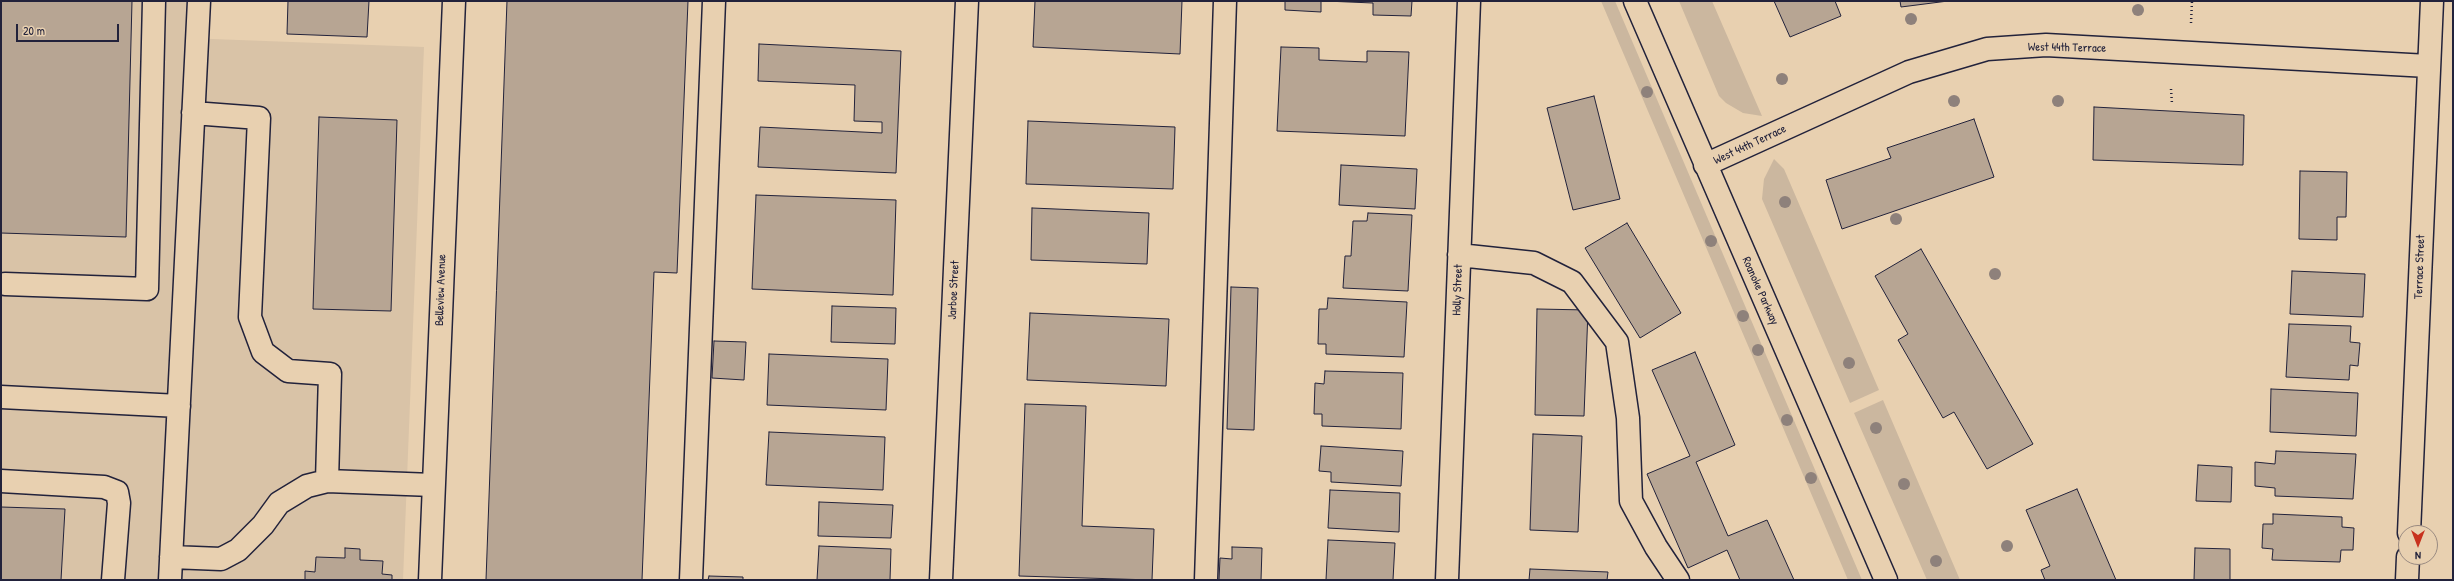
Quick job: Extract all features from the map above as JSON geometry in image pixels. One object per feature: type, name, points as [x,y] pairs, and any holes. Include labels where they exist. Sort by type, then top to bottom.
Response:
[{"type":"street","points":[[5,284],[147,289],[154,1]]},
{"type":"street","points":[[170,580],[199,1]]},
{"type":"street","name":"Belleview Avenue","points":[[430,580],[454,1]]},
{"type":"street","points":[[691,580],[714,1]]},
{"type":"street","name":"Jarboe Street","points":[[941,580],[967,1]]},
{"type":"street","points":[[1206,580],[1225,1]]},
{"type":"street","name":"Holly Street","points":[[1447,580],[1469,1]]},
{"type":"street","name":"Roanoke Parkway","points":[[1635,1],[1886,580]]},
{"type":"street","name":"Terrace Street","points":[[2409,525],[2432,1]]},
{"type":"street","name":"West 44th Terrace","points":[[1705,165],[1909,72],[1987,49],[2046,45],[2428,66]]},
{"type":"street","points":[[193,113],[258,118],[250,317],[263,352],[288,371],[330,374],[327,481]]},
{"type":"street","points":[[1459,254],[1534,262],[1572,282],[1617,342],[1628,418],[1631,501],[1656,547],[1678,580]]},
{"type":"street","points":[[1,397],[179,406]]},
{"type":"street","points":[[1,481],[104,487],[117,492],[119,503],[113,580]]},
{"type":"street","points":[[171,557],[221,559],[238,550],[263,525],[279,503],[307,486],[327,481],[433,485]]},
{"type":"street","points":[[2407,580],[2408,565]]},
{"type":"path","points":[[2190,26],[2192,1]]},
{"type":"path","points":[[2171,89],[2172,104]]},
{"type":"shaded area","points":[[1,1],[187,1],[186,38],[424,47],[403,580],[1,580]]},
{"type":"shaded area","points":[[1601,1],[1615,1],[1862,580],[1848,580]]},
{"type":"shaded area","points":[[1679,1],[1712,1],[1762,116],[1743,113],[1726,103],[1719,96]]},
{"type":"shaded area","points":[[1774,159],[1784,169],[1879,390],[1850,403],[1762,199],[1764,179]]},
{"type":"shaded area","points":[[1883,400],[1960,580],[1927,580],[1854,413]]},
{"type":"building","points":[[1,1],[132,1],[126,237],[1,233]]},
{"type":"building","points":[[288,1],[369,1],[367,37],[287,34]]},
{"type":"building","points":[[507,1],[688,1],[677,273],[654,272],[642,580],[486,580]]},
{"type":"building","points":[[1035,1],[1182,1],[1180,54],[1033,47]]},
{"type":"building","points":[[1285,1],[1321,1],[1321,12],[1285,10]]},
{"type":"building","points":[[1325,1],[1412,1],[1411,16],[1373,15],[1373,3]]},
{"type":"building","points":[[1774,1],[1835,1],[1841,16],[1790,37]]},
{"type":"building","points":[[1900,1],[1948,1],[1901,7]]},
{"type":"building","points":[[759,44],[901,51],[896,173],[758,167],[760,127],[882,133],[882,122],[854,121],[855,85],[758,81]]},
{"type":"building","points":[[1281,47],[1319,48],[1319,60],[1367,62],[1367,51],[1409,52],[1405,136],[1277,131]]},
{"type":"building","points":[[1594,96],[1620,199],[1573,210],[1547,108]]},
{"type":"building","points":[[2094,107],[2244,115],[2243,165],[2093,160]]},
{"type":"building","points":[[319,117],[397,120],[391,311],[313,309]]},
{"type":"building","points":[[1974,119],[1994,177],[1842,229],[1826,180],[1891,158],[1887,148]]},
{"type":"building","points":[[1028,121],[1175,127],[1173,189],[1026,184]]},
{"type":"building","points":[[1341,165],[1417,169],[1415,209],[1339,205]]},
{"type":"building","points":[[2300,171],[2347,172],[2346,217],[2337,217],[2337,240],[2299,239]]},
{"type":"building","points":[[756,195],[896,200],[893,295],[752,289]]},
{"type":"building","points":[[1032,208],[1149,213],[1147,264],[1031,260]]},
{"type":"building","points":[[1368,213],[1412,215],[1408,291],[1343,288],[1345,256],[1351,256],[1353,221],[1367,221]]},
{"type":"building","points":[[1627,223],[1681,313],[1640,338],[1585,248]]},
{"type":"building","points":[[1921,249],[2033,444],[1987,469],[1954,412],[1943,418],[1898,340],[1908,334],[1875,276]]},
{"type":"building","points":[[2292,271],[2365,274],[2363,317],[2290,314]]},
{"type":"building","points":[[1231,287],[1258,288],[1254,430],[1227,429]]},
{"type":"building","points":[[1328,298],[1407,302],[1404,357],[1326,354],[1326,344],[1318,344],[1319,309],[1327,309]]},
{"type":"building","points":[[832,306],[896,308],[895,344],[831,342]]},
{"type":"building","points":[[1537,309],[1588,310],[1584,416],[1535,415]]},
{"type":"building","points":[[1030,313],[1169,319],[1166,386],[1027,380]]},
{"type":"building","points":[[2289,324],[2351,326],[2350,342],[2360,343],[2358,366],[2350,365],[2349,380],[2286,377]]},
{"type":"building","points":[[714,341],[746,342],[744,380],[712,378]]},
{"type":"building","points":[[1695,352],[1735,445],[1696,462],[1728,536],[1767,520],[1794,580],[1740,580],[1727,550],[1688,568],[1647,474],[1690,456],[1652,370]]},
{"type":"building","points":[[769,354],[888,359],[886,410],[767,405]]},
{"type":"building","points":[[1325,371],[1403,373],[1401,429],[1322,426],[1322,414],[1314,414],[1315,383],[1324,384]]},
{"type":"building","points":[[2271,389],[2358,393],[2356,436],[2270,432]]},
{"type":"building","points":[[1025,404],[1086,406],[1082,526],[1154,529],[1152,580],[1019,576]]},
{"type":"building","points":[[769,432],[885,437],[883,490],[766,485]]},
{"type":"building","points":[[1533,434],[1582,436],[1578,532],[1530,530]]},
{"type":"building","points":[[1321,446],[1403,451],[1401,486],[1331,482],[1331,472],[1319,471]]},
{"type":"building","points":[[2276,451],[2356,454],[2353,499],[2275,496],[2275,488],[2255,486],[2255,462],[2275,464]]},
{"type":"building","points":[[2198,465],[2232,467],[2231,502],[2196,501]]},
{"type":"building","points":[[2077,489],[2116,580],[2045,580],[2041,570],[2050,566],[2026,510]]},
{"type":"building","points":[[1330,490],[1400,493],[1399,532],[1328,528]]},
{"type":"building","points":[[819,502],[893,505],[891,538],[818,536]]},
{"type":"building","points":[[1,507],[65,509],[61,580],[1,580]]},
{"type":"building","points":[[2273,514],[2342,517],[2342,527],[2354,528],[2353,550],[2341,550],[2340,562],[2272,560],[2273,549],[2262,548],[2263,524],[2273,524]]},
{"type":"building","points":[[1328,540],[1395,543],[1393,580],[1326,580]]},
{"type":"building","points":[[819,546],[891,549],[890,580],[817,580]]},
{"type":"building","points":[[1232,547],[1262,548],[1261,580],[1219,580],[1220,558],[1232,559]]},
{"type":"building","points":[[345,548],[360,549],[360,560],[383,561],[382,574],[392,575],[392,580],[305,580],[305,571],[315,572],[316,557],[345,558]]},
{"type":"building","points":[[2195,548],[2230,549],[2230,580],[2194,580]]},
{"type":"building","points":[[1530,569],[1608,572],[1607,580],[1529,580]]},
{"type":"building","points":[[709,576],[743,577],[743,580],[708,580]]}]
